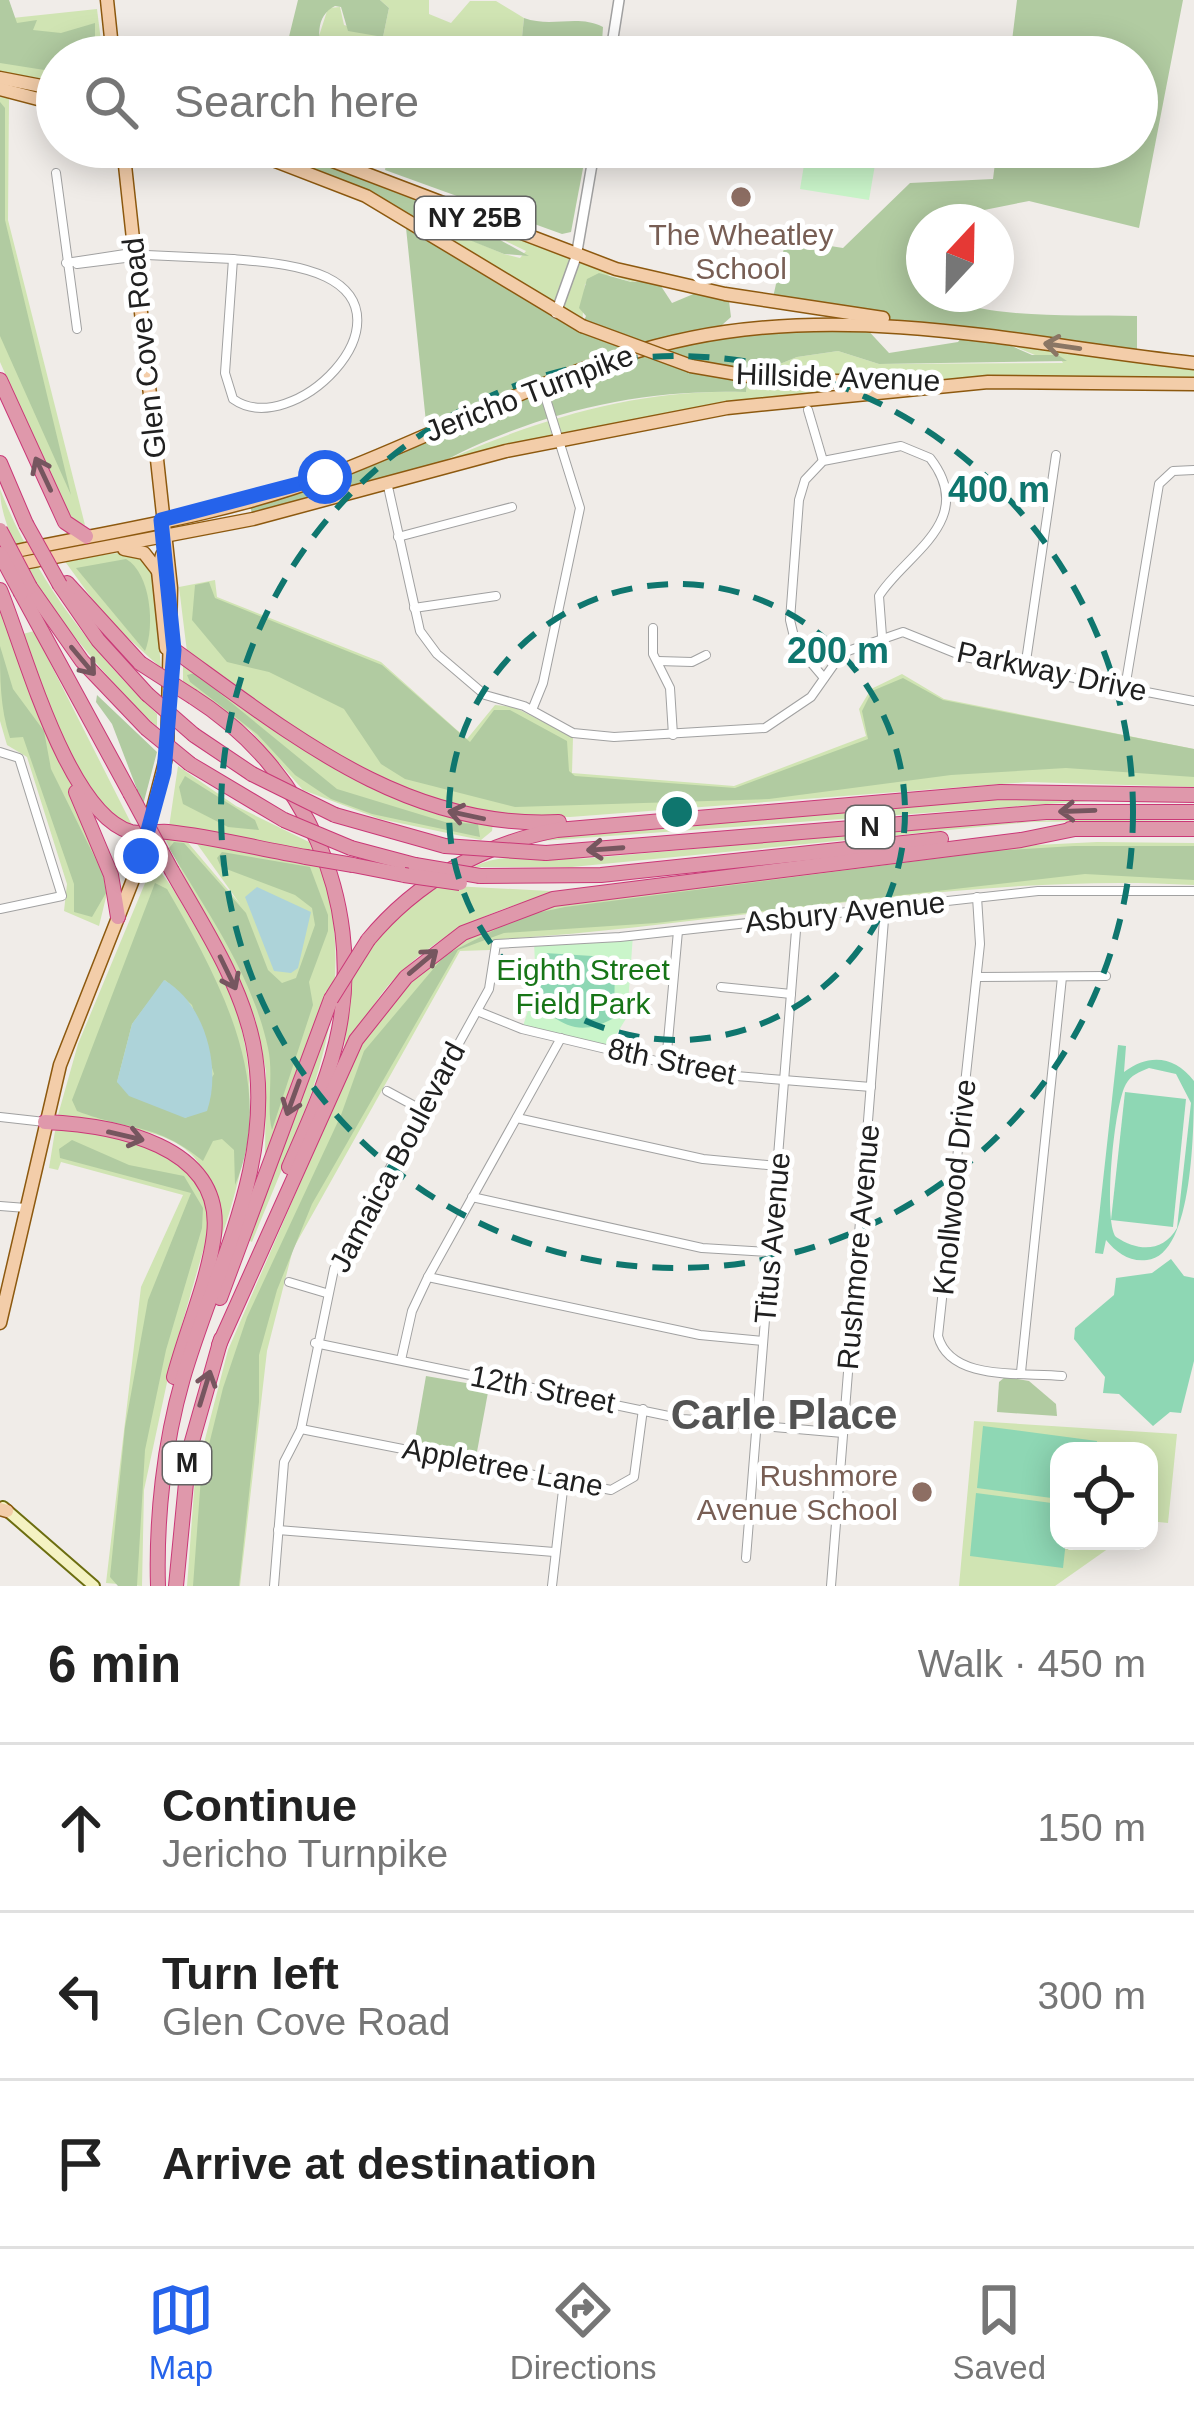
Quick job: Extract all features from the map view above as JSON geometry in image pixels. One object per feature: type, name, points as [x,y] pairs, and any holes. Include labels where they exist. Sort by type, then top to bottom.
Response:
[{"type":"highway","points":[[0,380],[65,522],[86,536]]},
{"type":"highway","points":[[0,463],[26,524],[63,583],[140,663],[194,697],[256,747],[304,811],[332,875],[345,958],[332,1057],[219,1345]]},
{"type":"highway","name":"N","points":[[0,530],[26,590],[82,661],[146,728],[190,764],[284,820],[409,870],[545,878],[1075,829],[1194,829]]},
{"type":"highway","points":[[0,554],[26,590],[241,1001],[260,1097],[250,1181],[182,1380],[169,1448]]},
{"type":"highway","name":"N","points":[[63,583],[98,640],[147,694],[194,735],[252,774],[335,815],[445,846],[546,853],[1046,812],[1194,812]]},
{"type":"highway","points":[[0,592],[112,875],[118,917]]},
{"type":"highway","points":[[174,650],[345,769],[418,802],[518,822],[659,814],[708,817]]},
{"type":"highway","points":[[60,741],[98,810],[128,831],[409,870],[460,883],[493,886],[545,878]]},
{"type":"highway","points":[[169,1448],[331,999],[368,940],[426,884],[529,836],[1000,792],[1194,795]]},
{"type":"highway","points":[[219,1345],[356,1040],[395,987],[463,933],[553,899],[1075,829]]},
{"type":"highway","points":[[45,1122],[163,1145],[191,1165],[211,1199],[212,1244],[163,1431],[162,1504]]},
{"type":"highway","name":"M","points":[[176,1586],[189,1452],[219,1345]]},
{"type":"highway","name":"M","points":[[158,1586],[169,1448]]},
{"type":"main road","points":[[107,0],[111,36]]},
{"type":"main road","points":[[0,78],[36,85]]},
{"type":"main road","points":[[0,89],[36,98]]},
{"type":"main road","name":"Glen Cove Road","points":[[0,1323],[3,1293],[64,1050],[149,832],[167,754],[174,650],[125,168]]},
{"type":"main road","name":"Hillside Avenue","points":[[299,168],[381,204],[556,313],[691,366],[777,381],[988,382]]},
{"type":"main road","name":"Hillside Avenue","points":[[349,168],[576,257],[725,295],[932,327]]},
{"type":"main road","name":"Jericho Turnpike","points":[[0,554],[161,520],[325,477],[541,382],[649,346],[739,330],[835,324],[932,327],[1194,363]]},
{"type":"main road","name":"Jericho Turnpike","points":[[0,568],[105,547],[163,542],[560,439],[752,405],[988,382],[1194,384]]},
{"type":"main road","name":"Glen Cove Road","points":[[163,542],[158,571],[171,690]]},
{"type":"main road","points":[[105,547],[141,552],[158,571]]},
{"type":"main road","points":[[2,1508],[94,1586]]},
{"type":"street","points":[[613,36],[619,0]]},
{"type":"street","points":[[556,313],[576,257],[591,168]]},
{"type":"street","points":[[56,173],[76,329]]},
{"type":"street","points":[[66,263],[134,257],[233,259],[313,273],[341,288],[354,306],[357,331],[352,350],[308,391],[251,408],[233,399],[225,373],[233,259]]},
{"type":"street","points":[[532,710],[544,683],[579,522],[541,382]]},
{"type":"street","points":[[808,410],[823,461]]},
{"type":"street","points":[[387,482],[414,608],[429,646],[479,691],[532,710],[573,733],[673,735],[765,728],[794,713],[824,678],[842,653],[882,636],[878,596],[933,540],[942,478],[930,458],[912,448],[823,461],[806,480],[799,500],[790,620],[796,645],[824,678]]},
{"type":"street","points":[[1025,668],[1055,455]]},
{"type":"street","points":[[1125,688],[1159,484],[1173,471],[1194,470]]},
{"type":"street","points":[[398,537],[512,507]]},
{"type":"street","points":[[414,608],[479,594],[496,596]]},
{"type":"street","points":[[653,628],[657,661],[670,688],[673,735]]},
{"type":"street","name":"Parkway Drive","points":[[882,636],[912,632],[965,656],[1194,701]]},
{"type":"street","points":[[657,661],[692,662],[706,655]]},
{"type":"street","points":[[0,752],[19,758],[62,896],[0,909]]},
{"type":"street","name":"Asbury Avenue","points":[[496,944],[678,931],[977,897],[1099,888],[1194,891]]},
{"type":"street","name":"Knollwood Drive","points":[[977,897],[977,977],[938,1336],[944,1352],[957,1364],[1062,1376]]},
{"type":"street","name":"Rushmore Avenue","points":[[831,1586],[886,907]]},
{"type":"street","name":"Titus Avenue","points":[[746,1558],[797,917]]},
{"type":"street","points":[[666,1063],[678,931]]},
{"type":"street","name":"Jamaica Boulevard","points":[[274,1586],[284,1462],[301,1429],[326,1293],[337,1262],[493,980],[496,944]]},
{"type":"street","points":[[977,977],[1106,976]]},
{"type":"street","points":[[1021,1372],[1062,977]]},
{"type":"street","points":[[721,987],[791,994]]},
{"type":"street","name":"8th Street","points":[[477,1011],[562,1038],[711,1074],[871,1087]]},
{"type":"street","points":[[401,1360],[409,1321],[428,1277],[562,1038]]},
{"type":"street","points":[[387,1091],[422,1110]]},
{"type":"street","points":[[0,1117],[45,1122]]},
{"type":"street","points":[[517,1118],[703,1159],[777,1166]]},
{"type":"street","points":[[472,1197],[702,1248],[770,1252]]},
{"type":"street","points":[[0,1206],[26,1208]]},
{"type":"street","points":[[428,1277],[700,1335],[763,1341]]},
{"type":"street","points":[[289,1282],[326,1293]]},
{"type":"street","name":"12th Street","points":[[315,1343],[644,1409],[843,1433]]},
{"type":"street","name":"Appletree Lane","points":[[301,1429],[611,1490],[630,1482],[638,1466],[644,1409]]},
{"type":"street","points":[[552,1586],[564,1481]]},
{"type":"street","points":[[278,1530],[554,1552]]},
{"type":"green space","points":[[0,0],[3,19],[97,9],[100,36],[36,36],[36,78],[0,72]]},
{"type":"green space","points":[[0,0],[9,0],[17,23],[37,20],[33,30],[61,33],[95,23],[95,36],[36,36],[36,69],[0,63]]},
{"type":"green space","points":[[298,0],[380,0],[389,8],[383,36],[348,31],[341,7],[335,6],[324,16],[320,36],[289,36]]},
{"type":"green space","points":[[380,0],[429,0],[429,14],[451,23],[470,1],[496,1],[524,18],[522,36],[383,36],[389,8]]},
{"type":"green space","points":[[1017,0],[1183,0],[1158,130],[1158,36],[1013,36]]},
{"type":"green space","points":[[340,7],[344,25],[380,36],[319,36],[328,8]]},
{"type":"green space","points":[[524,18],[603,27],[602,36],[522,36]]},
{"type":"green space","points":[[0,97],[9,98],[8,220],[85,525],[70,521],[0,362]]},
{"type":"green space","points":[[0,102],[5,108],[5,220],[71,495],[0,336]]},
{"type":"green space","points":[[291,168],[345,168],[457,216],[529,256],[504,254]]},
{"type":"green space","points":[[583,168],[571,232],[562,234],[385,170]]},
{"type":"green space","points":[[804,168],[874,168],[869,200],[800,189]]},
{"type":"green space","points":[[994,168],[1151,168],[1139,228],[1029,201],[906,204],[906,312],[1137,316],[1137,357],[991,337],[1032,355],[1058,355],[1067,361],[879,364],[838,351],[797,357],[748,377],[746,392],[681,393],[584,408],[522,427],[396,481],[253,519],[249,500],[427,432],[405,218],[582,325],[586,316],[579,308],[587,279],[599,273],[631,282],[657,280],[672,303],[703,290],[729,301],[731,317],[713,333],[736,338],[754,328],[863,325],[889,353],[958,342],[963,335],[772,302],[786,239],[843,248],[910,183],[993,179]]},
{"type":"green space","points":[[375,178],[647,278],[632,282],[610,275],[585,284],[582,326],[366,196],[504,254],[520,258],[526,251]]},
{"type":"green space","points":[[995,338],[1194,363],[1194,384],[824,383],[822,396],[727,408],[413,475],[493,440],[575,413],[659,396],[746,392],[748,377],[797,357],[838,351],[879,364],[1063,363],[1058,355],[1042,358]]},
{"type":"green space","points":[[0,489],[47,582],[87,638],[157,714],[157,727],[111,680],[36,583],[5,518]]},
{"type":"green space","points":[[133,551],[153,573],[161,668],[106,618],[64,560]]},
{"type":"green space","points":[[126,559],[141,576],[149,601],[145,651],[76,568]]},
{"type":"green space","points":[[215,580],[217,597],[381,662],[467,739],[495,705],[514,707],[573,737],[572,773],[734,786],[866,736],[859,709],[871,689],[902,674],[944,699],[1194,749],[1194,787],[1028,782],[570,817],[459,807],[392,787],[361,772],[187,652],[179,587]]},
{"type":"green space","points":[[209,582],[215,598],[382,665],[470,742],[494,710],[510,710],[567,741],[569,771],[575,776],[735,788],[868,739],[862,711],[872,691],[903,678],[943,700],[1194,749],[1194,777],[1066,768],[951,775],[769,799],[515,807],[405,779],[381,764],[344,709],[269,672],[227,662],[192,620],[195,585]]},
{"type":"green space","points":[[0,605],[110,881],[99,926],[64,911],[67,884],[27,757],[7,745],[0,721]]},
{"type":"green space","points":[[34,631],[133,827],[94,793],[64,742],[23,634]]},
{"type":"green space","points":[[0,646],[13,689],[44,731],[51,769],[103,874],[106,893],[92,917],[74,912],[74,884],[23,737],[10,738],[2,704]]},
{"type":"green space","points":[[183,663],[327,762],[493,823],[492,831],[481,840],[380,819],[303,790],[251,731],[183,682]]},
{"type":"green space","points":[[195,673],[337,789],[445,822],[478,824],[480,837],[372,814],[331,799],[295,775],[257,734],[190,682],[187,675]]},
{"type":"green space","points":[[97,695],[157,752],[143,805],[112,724],[96,702]]},
{"type":"green space","points":[[178,766],[236,806],[309,842],[314,854],[169,827]]},
{"type":"green space","points":[[185,776],[255,820],[259,830],[228,827],[183,804],[179,787]]},
{"type":"green space","points":[[1035,794],[1103,800],[527,842],[560,835]]},
{"type":"green space","points":[[1051,820],[1194,820],[1031,822],[572,867],[474,867],[515,857],[592,858],[920,829]]},
{"type":"green space","points":[[165,838],[185,839],[240,904],[195,841],[323,865],[333,918],[332,1005],[326,991],[265,1156],[266,1071],[255,1018]]},
{"type":"green space","points":[[174,842],[184,843],[246,913],[268,970],[282,983],[296,978],[315,925],[312,908],[295,895],[221,867],[217,858],[222,852],[310,867],[328,915],[328,931],[309,982],[313,1005],[272,1130],[270,1058],[261,1021],[227,944],[169,848]]},
{"type":"green space","points":[[1194,843],[1194,885],[1108,883],[935,893],[502,939],[490,950],[460,951],[293,1249],[267,1351],[240,1586],[187,1586],[195,1478],[228,1350],[362,1040],[423,969],[460,940],[539,907],[1014,846]]},
{"type":"green space","points":[[1194,846],[1194,880],[1085,874],[656,923],[504,933],[458,950],[312,1204],[277,1290],[259,1355],[259,1402],[239,1586],[193,1586],[201,1477],[247,1317],[341,1115],[364,1051],[445,955],[522,916],[565,907],[993,851]]},
{"type":"green space","points":[[153,864],[178,897],[223,977],[247,1059],[246,1140],[210,1271],[211,1198],[195,1159],[162,1136],[58,1115],[78,1044]]},
{"type":"green space","points":[[155,883],[167,889],[186,922],[236,1031],[250,1108],[247,1147],[235,1185],[234,1150],[222,1139],[213,1141],[203,1161],[157,1134],[77,1111],[72,1100]],"holes":[[[165,980],[192,1005],[214,1074],[186,1118],[117,1082],[132,1024]]]},
{"type":"green space","points":[[434,885],[568,892],[493,913],[425,951],[387,987],[344,1049],[353,971],[380,933]]},
{"type":"green space","name":"Eighth Street Field Park","points":[[633,935],[627,1017],[608,1048],[522,1029],[536,986],[534,942]]},
{"type":"green space","points":[[545,953],[608,957],[615,964],[614,1018],[576,1027],[542,1008],[538,992]]},
{"type":"green space","points":[[331,1011],[308,1103],[252,1242],[248,1240]]},
{"type":"green space","points":[[1118,1045],[1126,1046],[1124,1072],[1143,1062],[1161,1060],[1179,1066],[1194,1081],[1188,1185],[1183,1213],[1174,1236],[1163,1253],[1135,1260],[1106,1240],[1103,1254],[1095,1253]],"holes":[[[1149,1068],[1176,1074],[1191,1103],[1177,1228],[1158,1245],[1133,1245],[1116,1237],[1110,1209],[1122,1096],[1130,1078],[1139,1072]]]},
{"type":"green space","points":[[1125,1092],[1186,1099],[1173,1227],[1111,1220]]},
{"type":"green space","points":[[63,1126],[153,1147],[191,1172],[206,1202],[209,1230],[172,1359],[144,1490],[142,1586],[106,1583],[141,1287],[183,1195],[61,1162],[58,1170],[49,1168],[55,1131]]},
{"type":"green space","points":[[72,1140],[129,1165],[184,1176],[203,1208],[202,1228],[166,1350],[145,1450],[137,1586],[118,1586],[110,1577],[125,1427],[148,1300],[191,1193],[60,1158],[59,1149]]},
{"type":"green space","points":[[1171,1259],[1184,1276],[1194,1278],[1194,1361],[1181,1413],[1170,1412],[1153,1426],[1119,1394],[1103,1393],[1105,1377],[1074,1339],[1075,1328],[1114,1295],[1116,1278],[1152,1273]]},
{"type":"green space","points":[[426,1376],[489,1387],[476,1457],[414,1445]]},
{"type":"green space","points":[[1005,1377],[1029,1381],[1056,1404],[1057,1416],[997,1412],[999,1382]]},
{"type":"green space","points":[[974,1421],[1177,1434],[1168,1523],[1158,1522],[1158,1442],[1050,1442],[1050,1550],[1106,1550],[1055,1586],[959,1586]]},
{"type":"green space","points":[[983,1426],[1097,1441],[1050,1442],[1050,1498],[977,1488]]},
{"type":"green space","points":[[976,1493],[1050,1503],[1050,1550],[1065,1550],[1063,1568],[970,1556]]},
{"type":"water","points":[[257,887],[311,912],[298,968],[291,973],[274,971],[245,897]]},
{"type":"water","points":[[164,980],[178,990],[200,1020],[211,1057],[207,1111],[185,1118],[129,1096],[117,1082],[132,1024]]},
{"type":"place","name":"The Wheatley School","points":[[741,197]]},
{"type":"place","name":"Rushmore Avenue School","points":[[922,1492]]},
{"type":"district","name":"Carle Place","points":[[784,1414]]},
{"type":"route","points":[[141,856],[169,736],[174,650],[161,520],[325,477]]}]
